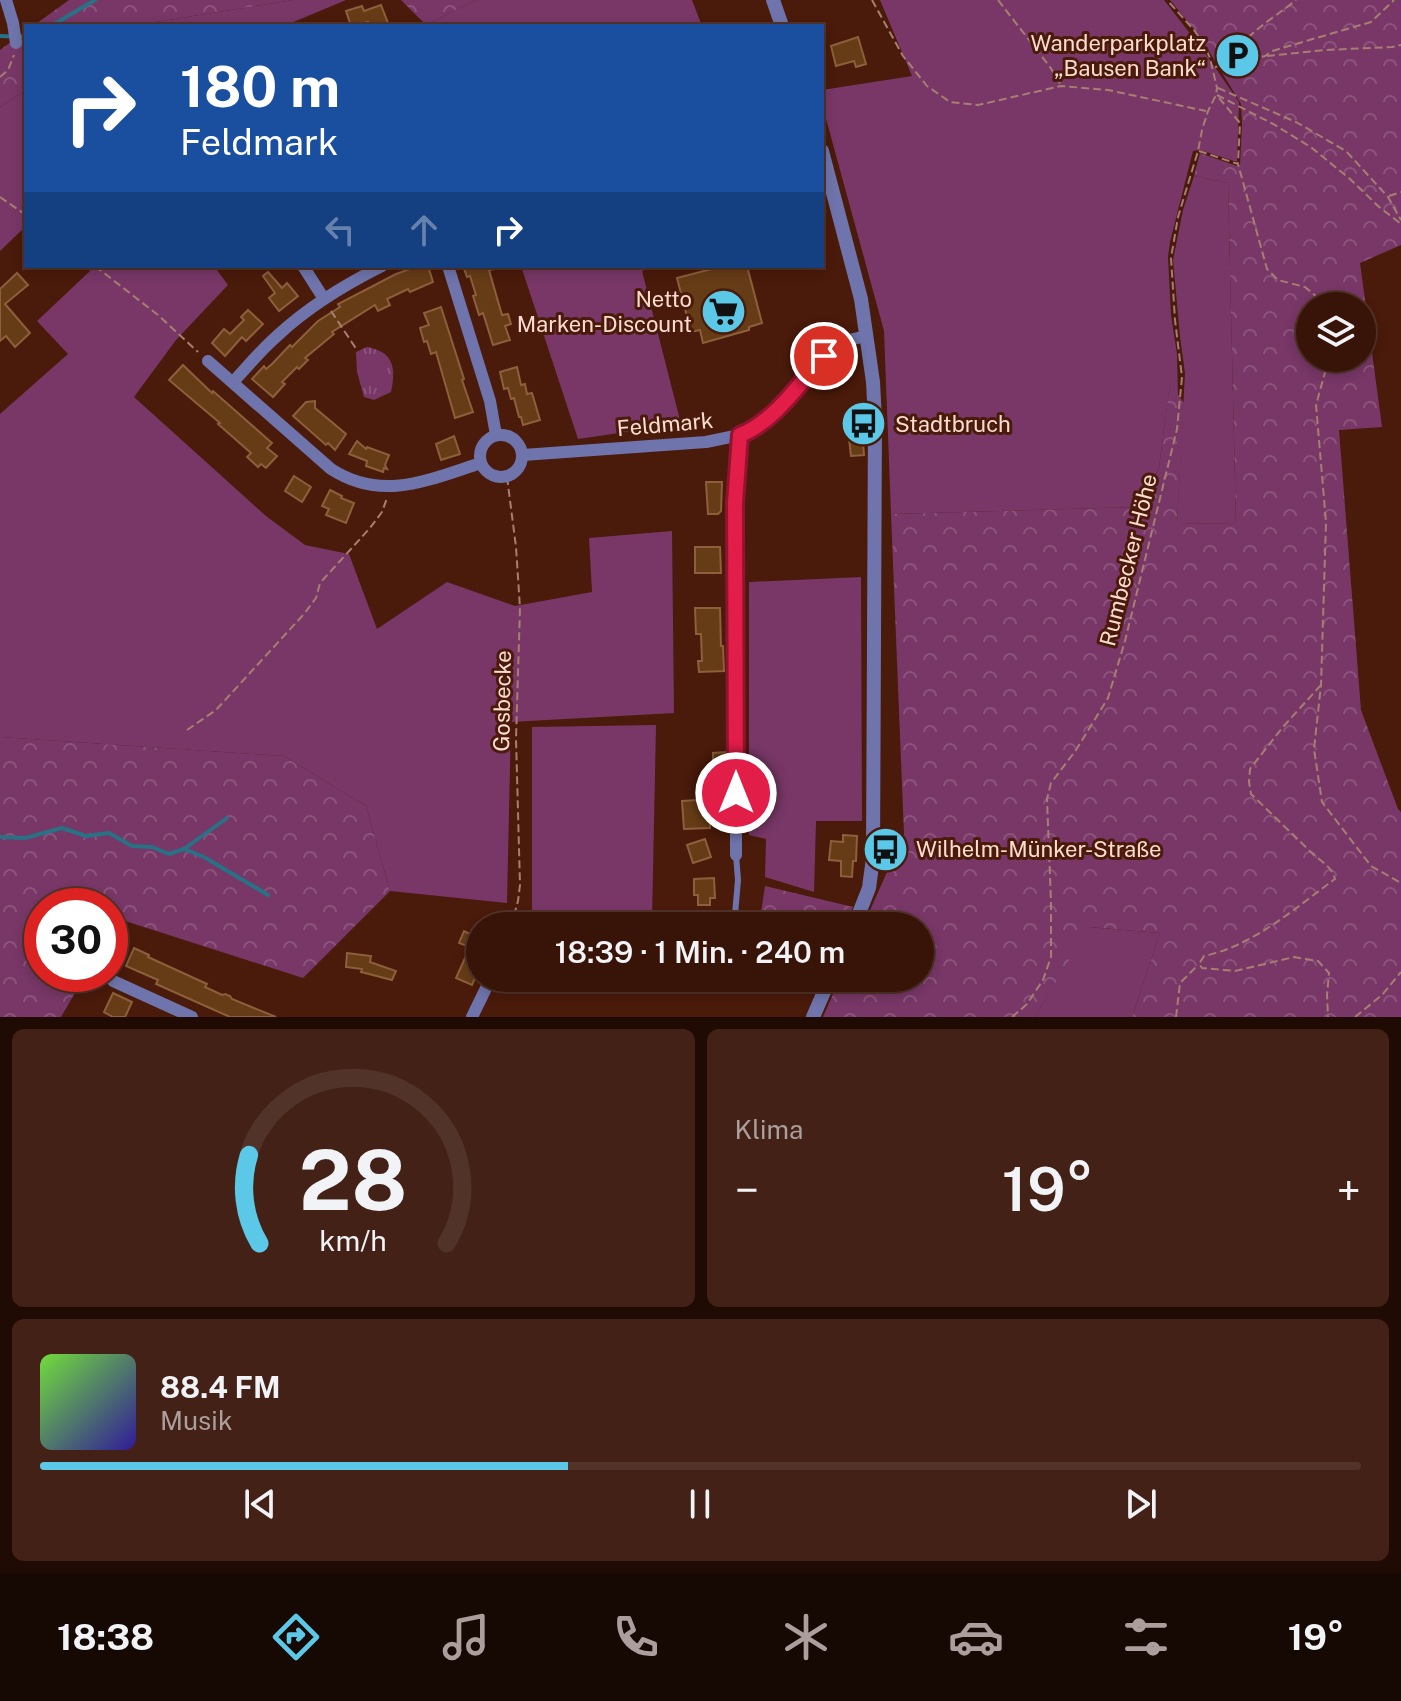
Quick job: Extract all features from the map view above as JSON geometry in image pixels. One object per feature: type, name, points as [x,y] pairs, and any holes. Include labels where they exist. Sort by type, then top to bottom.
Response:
[{"type":"street","points":[[6,0],[16,43]]},
{"type":"street","points":[[773,0],[781,24]]},
{"type":"street","points":[[824,158],[857,280],[867,336],[875,420],[873,858],[869,888],[860,912]]},
{"type":"street","points":[[304,268],[324,299]]},
{"type":"street","points":[[233,382],[275,337],[324,299],[378,268]]},
{"type":"street","points":[[449,268],[487,392],[496,435]]},
{"type":"street","name":"Feldmark","points":[[523,455],[706,442],[740,435],[770,416],[833,348],[844,341],[867,336]]},
{"type":"street","points":[[208,361],[331,469],[367,485],[391,487],[415,484],[481,463]]},
{"type":"street","points":[[504,434],[517,441],[523,455],[519,468],[507,477],[489,473],[481,463],[481,449],[496,435],[504,434]]},
{"type":"street","points":[[736,855],[735,503],[740,435]]},
{"type":"street","points":[[128,988],[192,1017]]},
{"type":"street","points":[[472,1017],[484,992]]},
{"type":"street","points":[[813,1017],[824,992]]},
{"type":"street","points":[[159,1017],[165,1004]]},
{"type":"lane","points":[[735,912],[736,855]]},
{"type":"path","points":[[872,0],[903,56],[927,86],[950,102],[978,105],[1061,86],[1108,90],[1208,111]]},
{"type":"path","points":[[998,0],[1061,86]]},
{"type":"path","name":"Rumbecker Höhe","points":[[1012,1017],[1027,1004],[1043,980],[1051,957],[1047,799],[1051,783],[1108,698],[1177,429],[1182,377],[1171,258],[1178,217],[1217,88],[1213,67],[1203,43],[1167,0]]},
{"type":"path","points":[[1244,62],[1246,41],[1296,0]]},
{"type":"path","points":[[1265,56],[1272,51],[1371,22],[1394,0]]},
{"type":"path","points":[[0,77],[11,64],[16,43]]},
{"type":"path","points":[[1213,67],[1265,56],[1401,45]]},
{"type":"path","points":[[1217,88],[1296,122],[1346,151],[1388,197],[1401,222]]},
{"type":"path","points":[[1216,95],[1240,123],[1238,164],[1267,269],[1278,280],[1305,287],[1311,292]]},
{"type":"path","points":[[1216,95],[1312,148],[1378,206],[1401,222]]},
{"type":"path","points":[[1198,151],[1238,164]]},
{"type":"path","points":[[1388,197],[1401,192]]},
{"type":"path","points":[[0,197],[24,214]]},
{"type":"path","points":[[98,268],[158,315],[208,361]]},
{"type":"path","points":[[324,299],[357,350]]},
{"type":"path","points":[[1325,372],[1316,405],[1326,522],[1321,685],[1314,749],[1322,802],[1371,866],[1401,883]]},
{"type":"path","name":"Gosbecke","points":[[507,477],[520,608],[516,739],[520,885],[515,912]]},
{"type":"path","points":[[187,730],[216,710],[304,614],[316,598],[320,583],[382,512],[391,487]]},
{"type":"path","points":[[1176,1017],[1180,983],[1204,956],[1223,952],[1256,935],[1335,879],[1333,871],[1251,794],[1249,782],[1250,769],[1321,685]]},
{"type":"path","points":[[1199,964],[1202,968],[1235,971],[1294,957],[1318,961],[1329,973],[1328,1017]]},
{"type":"path","points":[[1355,1017],[1382,995],[1401,972]]},
{"type":"green space","points":[[69,0],[293,0],[143,24],[36,24]]},
{"type":"green space","points":[[293,0],[346,0],[289,24],[143,24]]},
{"type":"green space","points":[[401,0],[476,0],[428,24]]},
{"type":"green space","points":[[476,0],[692,0],[701,24],[428,24]]},
{"type":"green space","points":[[880,0],[1164,0],[1239,102],[1237,162],[1200,150],[1193,151],[1170,242],[1171,315],[1177,354],[1178,395],[1170,384],[1159,468],[1137,507],[891,514],[884,331],[824,111],[824,90],[912,76]]},
{"type":"green space","points":[[1170,0],[1401,0],[1401,245],[1360,263],[1364,292],[1296,292],[1296,372],[1375,372],[1382,427],[1339,430],[1361,710],[1401,812],[1401,1017],[1132,1017],[1160,933],[1089,927],[1035,1017],[823,1017],[834,992],[934,992],[934,912],[869,912],[904,834],[891,514],[1137,507],[1159,468],[1170,383],[1184,403],[1177,523],[1236,524],[1228,183],[1194,176],[1200,153],[1240,165],[1241,104],[1201,38]]},
{"type":"green space","points":[[24,32],[24,91],[0,107],[0,50]]},
{"type":"green space","points":[[24,91],[24,228],[0,251],[0,107]]},
{"type":"green space","points":[[1194,176],[1228,183],[1236,524],[1177,523],[1185,373],[1173,260],[1183,210]]},
{"type":"green space","points":[[86,268],[215,268],[228,285],[176,340],[134,397],[266,516],[305,545],[349,554],[377,629],[447,582],[515,606],[592,592],[589,538],[672,531],[674,713],[511,722],[507,903],[390,891],[366,806],[284,756],[0,737],[0,414],[68,354],[37,321],[90,271]]},
{"type":"green space","points":[[522,268],[650,268],[642,271],[681,424],[578,439]]},
{"type":"green space","points":[[367,347],[388,357],[393,369],[391,392],[374,400],[364,397],[357,372],[356,352]]},
{"type":"green space","points":[[861,577],[862,821],[816,821],[814,892],[765,877],[766,839],[749,835],[749,582]]},
{"type":"green space","points":[[656,725],[652,912],[532,912],[532,727]]},
{"type":"green space","points":[[0,737],[284,756],[366,806],[390,891],[303,978],[128,922],[128,888],[24,888],[24,992],[76,992],[61,1017],[0,1017]]},
{"type":"green space","points":[[765,886],[853,907],[851,912],[761,912]]},
{"type":"green space","points":[[1088,927],[1160,933],[1132,1017],[1035,1017]]},
{"type":"building","points":[[381,5],[388,23],[350,24],[346,11],[362,6],[364,11]]},
{"type":"building","points":[[858,37],[866,64],[856,67],[854,61],[836,66],[831,46]]},
{"type":"building","points":[[413,268],[429,268],[433,282],[387,299],[390,305],[378,311],[375,305],[332,332],[334,334],[305,358],[308,360],[299,369],[297,367],[282,382],[285,384],[273,397],[252,379],[318,321],[340,307],[338,304]]},
{"type":"building","points":[[464,268],[495,268],[489,270],[502,315],[508,314],[511,324],[505,326],[510,340],[493,345],[483,313],[479,315],[470,276],[467,277]]},
{"type":"building","name":"Netto Marken-Discount","points":[[715,268],[748,268],[762,323],[749,327],[749,330],[703,343],[700,330],[691,332],[677,278]]},
{"type":"building","points":[[268,272],[282,288],[287,283],[298,296],[279,311],[269,298],[275,293],[263,276]]},
{"type":"building","points":[[17,273],[28,285],[5,304],[30,333],[15,347],[6,336],[0,341],[0,289]]},
{"type":"building","points":[[441,307],[473,412],[455,418],[436,352],[431,354],[420,328],[429,325],[424,313]]},
{"type":"building","points":[[248,310],[263,324],[246,341],[242,337],[225,356],[212,343],[224,329],[230,334],[244,320],[241,317]]},
{"type":"building","points":[[183,365],[272,443],[267,448],[277,456],[266,468],[261,464],[258,467],[247,457],[251,453],[169,380]]},
{"type":"building","points":[[517,367],[521,385],[525,384],[527,394],[532,393],[540,420],[523,425],[514,398],[511,399],[508,388],[504,389],[500,372]]},
{"type":"building","points":[[315,401],[315,408],[346,434],[335,450],[293,416],[306,402]]},
{"type":"building","points":[[862,429],[864,455],[851,456],[848,430]]},
{"type":"building","points":[[454,436],[460,454],[441,460],[436,444]]},
{"type":"building","points":[[357,441],[366,449],[389,455],[385,465],[387,469],[384,468],[383,472],[366,466],[367,461],[349,454]]},
{"type":"building","points":[[294,476],[311,487],[302,502],[285,491]]},
{"type":"building","points":[[706,482],[722,482],[721,511],[718,514],[708,514]]},
{"type":"building","points":[[330,490],[354,503],[346,523],[326,515],[329,509],[322,506]]},
{"type":"building","points":[[695,547],[720,547],[721,573],[695,573]]},
{"type":"building","points":[[695,608],[720,608],[724,671],[699,672],[698,661],[702,661],[701,634],[696,634]]},
{"type":"building","points":[[726,752],[726,786],[706,786],[706,770],[713,770],[713,753]]},
{"type":"building","points":[[710,788],[710,828],[684,829],[682,801],[698,800],[697,789]]},
{"type":"building","points":[[843,835],[857,836],[852,877],[841,876],[841,861],[829,860],[831,841],[843,842]]},
{"type":"building","points":[[705,839],[711,857],[693,863],[687,845]]},
{"type":"building","points":[[714,878],[715,898],[710,898],[710,905],[698,905],[698,895],[694,895],[694,879]]},
{"type":"building","points":[[466,932],[466,946],[459,943]]},
{"type":"building","points":[[134,948],[207,984],[205,987],[276,1017],[230,1017],[156,984],[158,980],[128,967]]},
{"type":"building","points":[[347,953],[371,956],[370,962],[396,971],[392,980],[361,972],[362,969],[346,967]]},
{"type":"building","points":[[466,956],[466,982],[456,978]]},
{"type":"building","points":[[113,993],[132,1002],[125,1017],[113,1017],[104,1012]]},
{"type":"waterway","points":[[54,24],[95,0]]},
{"type":"waterway","points":[[0,36],[24,37]]},
{"type":"waterway","points":[[184,849],[227,818]]},
{"type":"waterway","points":[[0,837],[25,838],[62,828],[86,836],[109,833],[132,846],[152,847],[169,854],[184,849],[204,857],[268,895]]},
{"type":"place","name":"Wanderparkplatz „Bausen Bank“","points":[[1237,56]]},
{"type":"place","name":"Netto Marken-Discount","points":[[723,312]]},
{"type":"place","name":"Stadtbruch","points":[[864,424]]},
{"type":"place","name":"Wilhelm-Münker-Straße","points":[[885,849]]},
{"type":"route","points":[[736,793],[735,503],[740,435],[770,416],[824,356]]}]
